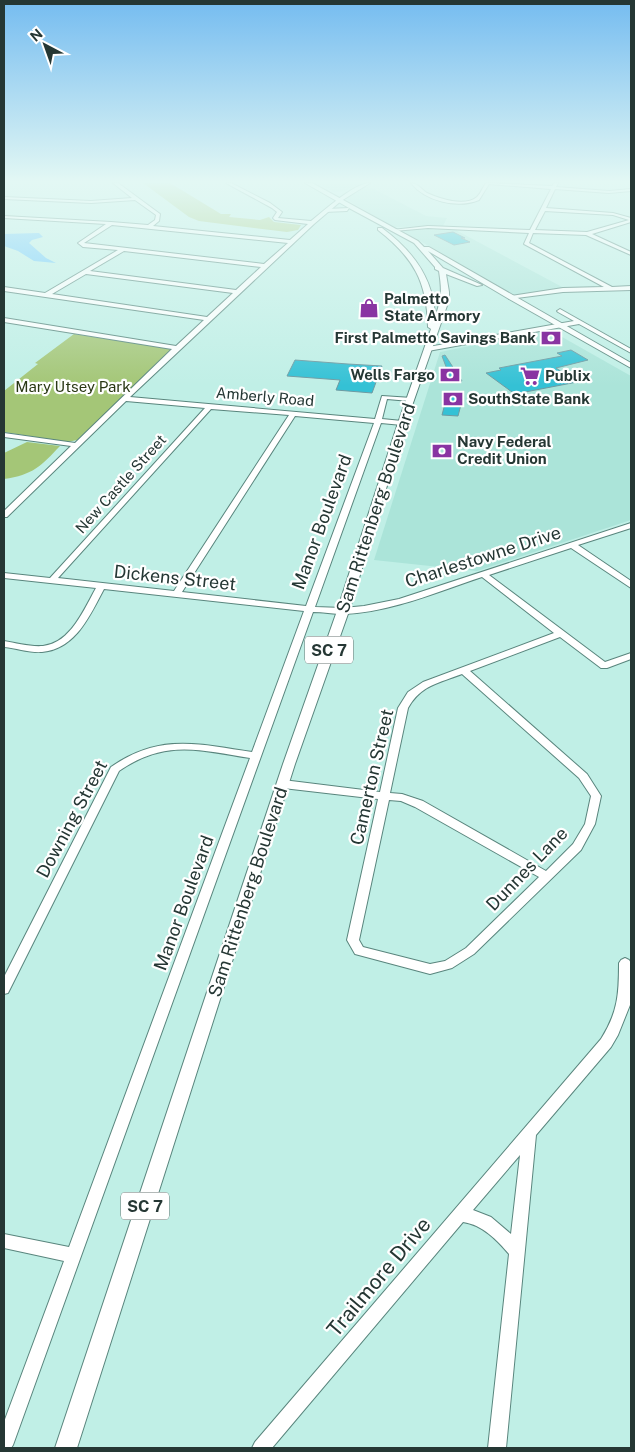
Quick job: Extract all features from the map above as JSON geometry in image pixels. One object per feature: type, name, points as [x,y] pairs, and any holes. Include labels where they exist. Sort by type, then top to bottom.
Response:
[{"type":"main road","name":"Sam Rittenberg Boulevard","points":[[407,251],[420,270],[427,285],[432,307],[432,337]]},
{"type":"main road","points":[[407,251],[442,271],[511,298]]},
{"type":"main road","name":"Sam Rittenberg Boulevard","points":[[66,1448],[283,784],[343,611],[402,423],[445,300],[446,292],[442,271],[424,251]]},
{"type":"main road","points":[[431,251],[631,366]]},
{"type":"main road","points":[[427,285],[441,289],[445,300]]},
{"type":"street","points":[[45,296],[121,251]]},
{"type":"street","points":[[129,251],[267,266]]},
{"type":"street","points":[[4,515],[177,348],[284,251]]},
{"type":"street","points":[[539,251],[611,289]]},
{"type":"street","points":[[86,272],[238,292]]},
{"type":"street","points":[[511,298],[563,290],[631,288]]},
{"type":"street","points":[[4,289],[209,319]]},
{"type":"street","points":[[560,311],[631,351]]},
{"type":"street","points":[[4,320],[177,348]]},
{"type":"street","points":[[4,328],[12,322]]},
{"type":"street","points":[[428,349],[580,322]]},
{"type":"street","name":"Manor Boulevard","points":[[4,1445],[378,421],[384,397],[410,399]]},
{"type":"street","name":"Amberly Road","points":[[125,399],[402,423]]},
{"type":"street","name":"New Castle Street","points":[[52,580],[210,406]]},
{"type":"street","points":[[177,594],[293,414]]},
{"type":"street","points":[[4,435],[76,445]]},
{"type":"street","name":"Charlestowne Drive","points":[[343,611],[370,608],[401,601],[631,525]]},
{"type":"street","points":[[572,545],[631,586]]},
{"type":"street","points":[[483,574],[604,666],[631,656]]},
{"type":"street","name":"Dickens Street","points":[[4,575],[308,609],[343,611]]},
{"type":"street","points":[[4,644],[43,648],[62,643],[73,634],[101,587]]},
{"type":"street","name":"Camerton Street","points":[[353,940],[403,708],[411,694],[426,684],[562,633]]},
{"type":"street","name":"Dunnes Lane","points":[[353,940],[359,951],[374,956],[430,969],[448,965],[470,951],[577,847],[590,824],[596,796],[583,776],[463,670]]},
{"type":"street","name":"Downing Street","points":[[4,989],[115,769],[128,758],[148,749],[167,747],[186,746],[256,756]]},
{"type":"street","points":[[283,784],[402,798],[419,804],[546,876]]},
{"type":"street","name":"Trailmore Drive","points":[[261,1448],[606,1043],[621,1019],[626,998],[625,963]]},
{"type":"street","points":[[497,1448],[529,1134]]},
{"type":"street","points":[[460,1214],[475,1215],[488,1222],[501,1233],[517,1252]]},
{"type":"street","points":[[4,1242],[74,1256]]},
{"type":"shaded area","points":[[437,251],[494,251],[564,288],[518,295],[509,293]]},
{"type":"shaded area","points":[[544,331],[555,333],[631,376],[631,520],[477,571],[374,560],[440,352]]},
{"type":"green space","name":"Mary Utsey Park","points":[[74,334],[168,348],[171,352],[77,440],[68,442],[4,432],[4,391],[38,364],[35,363]]},
{"type":"green space","points":[[27,442],[60,446],[36,468],[22,475],[4,479],[4,453]]},
{"type":"water","points":[[18,251],[38,251],[56,263],[34,261]]},
{"type":"building","name":"Publix","points":[[571,350],[588,360],[556,368],[577,382],[520,393],[512,392],[486,373],[501,370],[499,368],[562,356],[557,353]]},
{"type":"building","points":[[445,355],[462,381],[451,380],[442,356]]},
{"type":"building","points":[[295,360],[382,366],[372,393],[336,390],[340,380],[287,376]]},
{"type":"building","points":[[447,396],[463,397],[458,416],[442,415]]},
{"type":"place","name":"Palmetto State Armory","points":[[369,308]]},
{"type":"place","name":"First Palmetto Savings Bank","points":[[551,338]]},
{"type":"place","name":"Wells Fargo","points":[[450,375]]},
{"type":"place","name":"Publix","points":[[530,376]]},
{"type":"place","name":"SouthState Bank","points":[[453,399]]},
{"type":"place","name":"Navy Federal Credit Union","points":[[442,451]]}]
